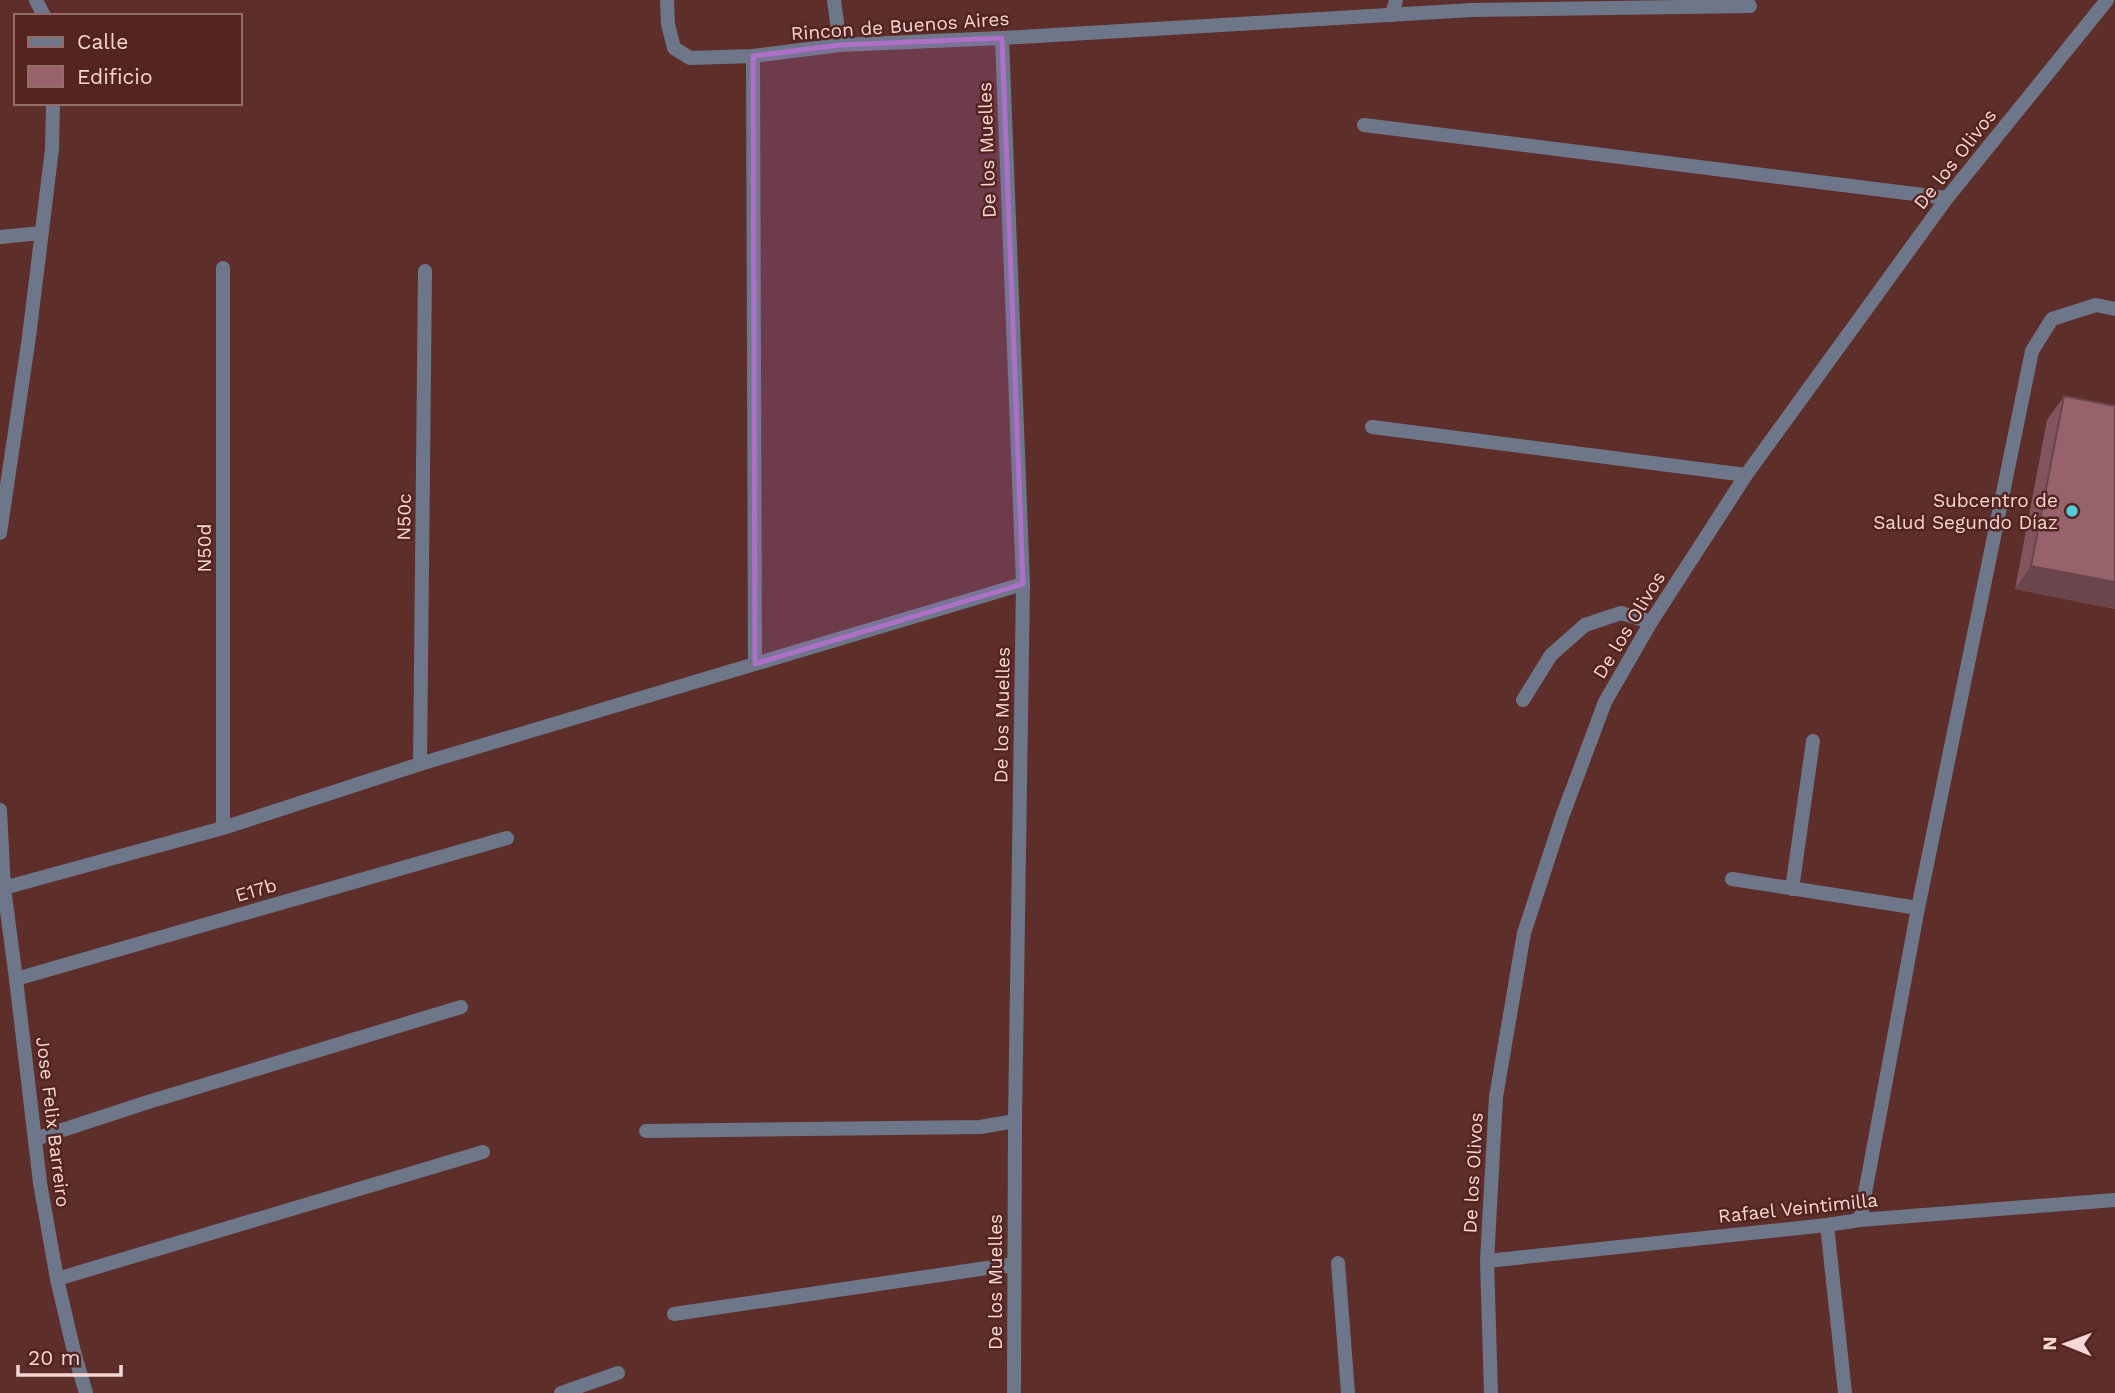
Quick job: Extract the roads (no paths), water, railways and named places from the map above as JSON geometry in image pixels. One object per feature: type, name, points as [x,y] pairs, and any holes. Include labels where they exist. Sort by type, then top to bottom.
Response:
[{"type":"street","name":"Rincon de Buenos Aires","points":[[667,0],[668,24],[674,48],[690,58],[754,56],[840,45],[1392,15],[1473,5],[1750,6]]},
{"type":"street","points":[[834,0],[840,45]]},
{"type":"street","points":[[1392,15],[1396,0]]},
{"type":"street","name":"De los Olivos","points":[[1490,1393],[1487,1261],[1496,1097],[1524,933],[1562,817],[1605,702],[1651,622],[1746,475],[1947,198],[2107,0]]},
{"type":"street","name":"De los Muelles","points":[[1002,38],[1023,584],[1014,1393]]},
{"type":"street","points":[[754,56],[755,664]]},
{"type":"street","points":[[0,533],[29,337],[52,149],[53,105]]},
{"type":"street","points":[[1364,125],[1947,198]]},
{"type":"street","points":[[0,237],[41,233]]},
{"type":"street","name":"N50d","points":[[223,268],[223,828]]},
{"type":"street","name":"N50c","points":[[420,764],[425,271]]},
{"type":"street","points":[[1860,1220],[1918,908],[2032,351],[2052,319],[2096,305],[2115,309]]},
{"type":"street","points":[[1372,426],[1746,475]]},
{"type":"street","points":[[2,889],[223,828],[420,764],[1023,584]]},
{"type":"street","points":[[1523,700],[1551,655],[1586,625],[1621,613],[1651,622]]},
{"type":"street","points":[[1792,889],[1812,741]]},
{"type":"street","name":"Jose Felix Barreiro","points":[[0,810],[2,889],[16,979],[40,1183],[57,1279],[86,1393]]},
{"type":"street","name":"E17b","points":[[16,979],[507,838]]},
{"type":"street","points":[[1732,879],[1918,908]]},
{"type":"street","points":[[35,1139],[461,1007]]},
{"type":"street","points":[[646,1131],[980,1127],[1015,1121]]},
{"type":"street","points":[[57,1279],[484,1153]]},
{"type":"street","name":"Rafael Veintimilla","points":[[1487,1261],[1860,1220],[2115,1200]]},
{"type":"street","points":[[1827,1225],[1845,1393]]},
{"type":"street","points":[[1338,1262],[1348,1393]]},
{"type":"street","points":[[674,1314],[1014,1264]]},
{"type":"street","points":[[561,1393],[618,1373]]},
{"type":"place","name":"Subcentro de Salud Segundo Díaz","points":[[2072,511]]}]
